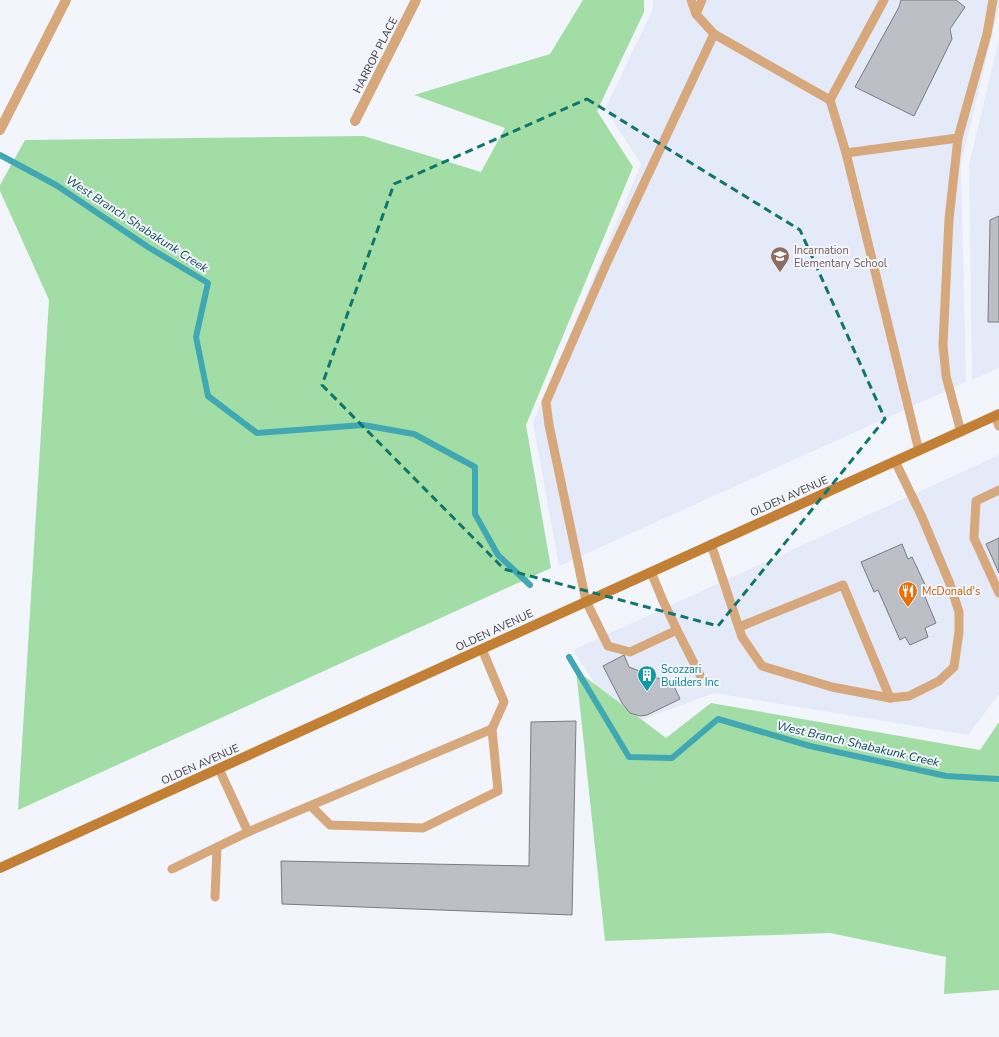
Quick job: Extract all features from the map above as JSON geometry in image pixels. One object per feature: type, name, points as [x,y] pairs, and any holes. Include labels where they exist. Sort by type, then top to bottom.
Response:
[{"type":"main road","name":"OLDEN AVENUE","points":[[0,868],[895,461],[961,432],[998,419]]},
{"type":"street","points":[[0,130],[66,0]]},
{"type":"street","name":"HARROP PLACE","points":[[355,121],[416,0]]},
{"type":"lane","points":[[691,0],[696,14],[714,34],[830,100],[846,154],[919,451]]},
{"type":"lane","points":[[696,14],[702,0]]},
{"type":"lane","points":[[830,100],[884,0]]},
{"type":"lane","points":[[961,432],[946,376],[943,345],[948,219],[958,138],[987,34],[993,0]]},
{"type":"lane","points":[[677,630],[630,652],[608,646],[586,601],[549,425],[546,402],[608,260],[714,34]]},
{"type":"lane","points":[[846,154],[958,138]]},
{"type":"lane","points":[[711,544],[742,637],[762,666],[832,687],[890,698],[909,696],[939,682],[954,667],[959,632],[959,612],[950,584],[922,517],[895,461]]},
{"type":"lane","points":[[999,490],[976,501],[974,538],[999,593]]},
{"type":"lane","points":[[651,572],[663,601],[700,675]]},
{"type":"lane","points":[[739,627],[843,585],[890,698]]},
{"type":"lane","points":[[311,806],[330,825],[423,828],[498,791],[492,729],[504,702],[482,649]]},
{"type":"lane","points":[[172,869],[248,832],[492,729]]},
{"type":"lane","points":[[219,769],[248,832]]},
{"type":"lane","points":[[215,897],[218,847]]},
{"type":"highlighted area","points":[[587,99],[800,230],[885,419],[718,626],[504,569],[322,385],[394,184]]},
{"type":"shaded area","name":"Incarnation Elementary School","points":[[653,0],[999,0],[999,7],[961,164],[966,382],[559,566],[533,423],[641,164],[605,109],[653,9]]},
{"type":"shaded area","points":[[999,39],[999,368],[972,380],[969,165]]},
{"type":"shaded area","points":[[999,455],[999,694],[968,735],[714,693],[623,727],[573,650]]},
{"type":"green space","points":[[583,0],[644,0],[644,12],[597,111],[633,167],[526,425],[551,568],[18,810],[49,300],[0,191],[0,185],[25,140],[364,136],[481,172],[505,128],[414,95],[550,54]]},
{"type":"green space","points":[[576,670],[666,738],[711,703],[980,750],[999,722],[999,990],[944,994],[946,957],[830,933],[605,941]]},
{"type":"building","points":[[901,0],[956,0],[965,7],[950,29],[952,39],[914,116],[855,87],[899,7]]},
{"type":"building","points":[[999,216],[999,322],[988,322],[990,220]]},
{"type":"building","points":[[999,538],[999,573],[986,544]]},
{"type":"building","name":"McDonald's","points":[[902,544],[908,559],[912,557],[928,591],[923,592],[936,623],[925,628],[928,637],[910,645],[905,637],[900,640],[878,590],[874,592],[861,562]]},
{"type":"building","name":"Scozzari Builders Inc","points":[[624,655],[629,667],[673,684],[680,699],[647,715],[640,716],[630,713],[622,703],[603,666]]},
{"type":"building","points":[[576,721],[572,915],[282,904],[281,861],[529,866],[531,722]]},
{"type":"waterway","name":"West Branch Shabakunk Creek","points":[[0,155],[56,185],[148,247],[208,283],[196,337],[208,396],[257,433],[363,425],[414,434],[475,467],[475,514],[498,555],[530,585]]},
{"type":"waterway","name":"West Branch Shabakunk Creek","points":[[569,657],[629,757],[672,758],[718,719],[810,746],[946,776],[999,779]]},
{"type":"place","name":"Incarnation Elementary School","points":[[780,273]]},
{"type":"place","name":"McDonald's","points":[[908,608]]},
{"type":"place","name":"Scozzari Builders Inc","points":[[647,692]]}]
